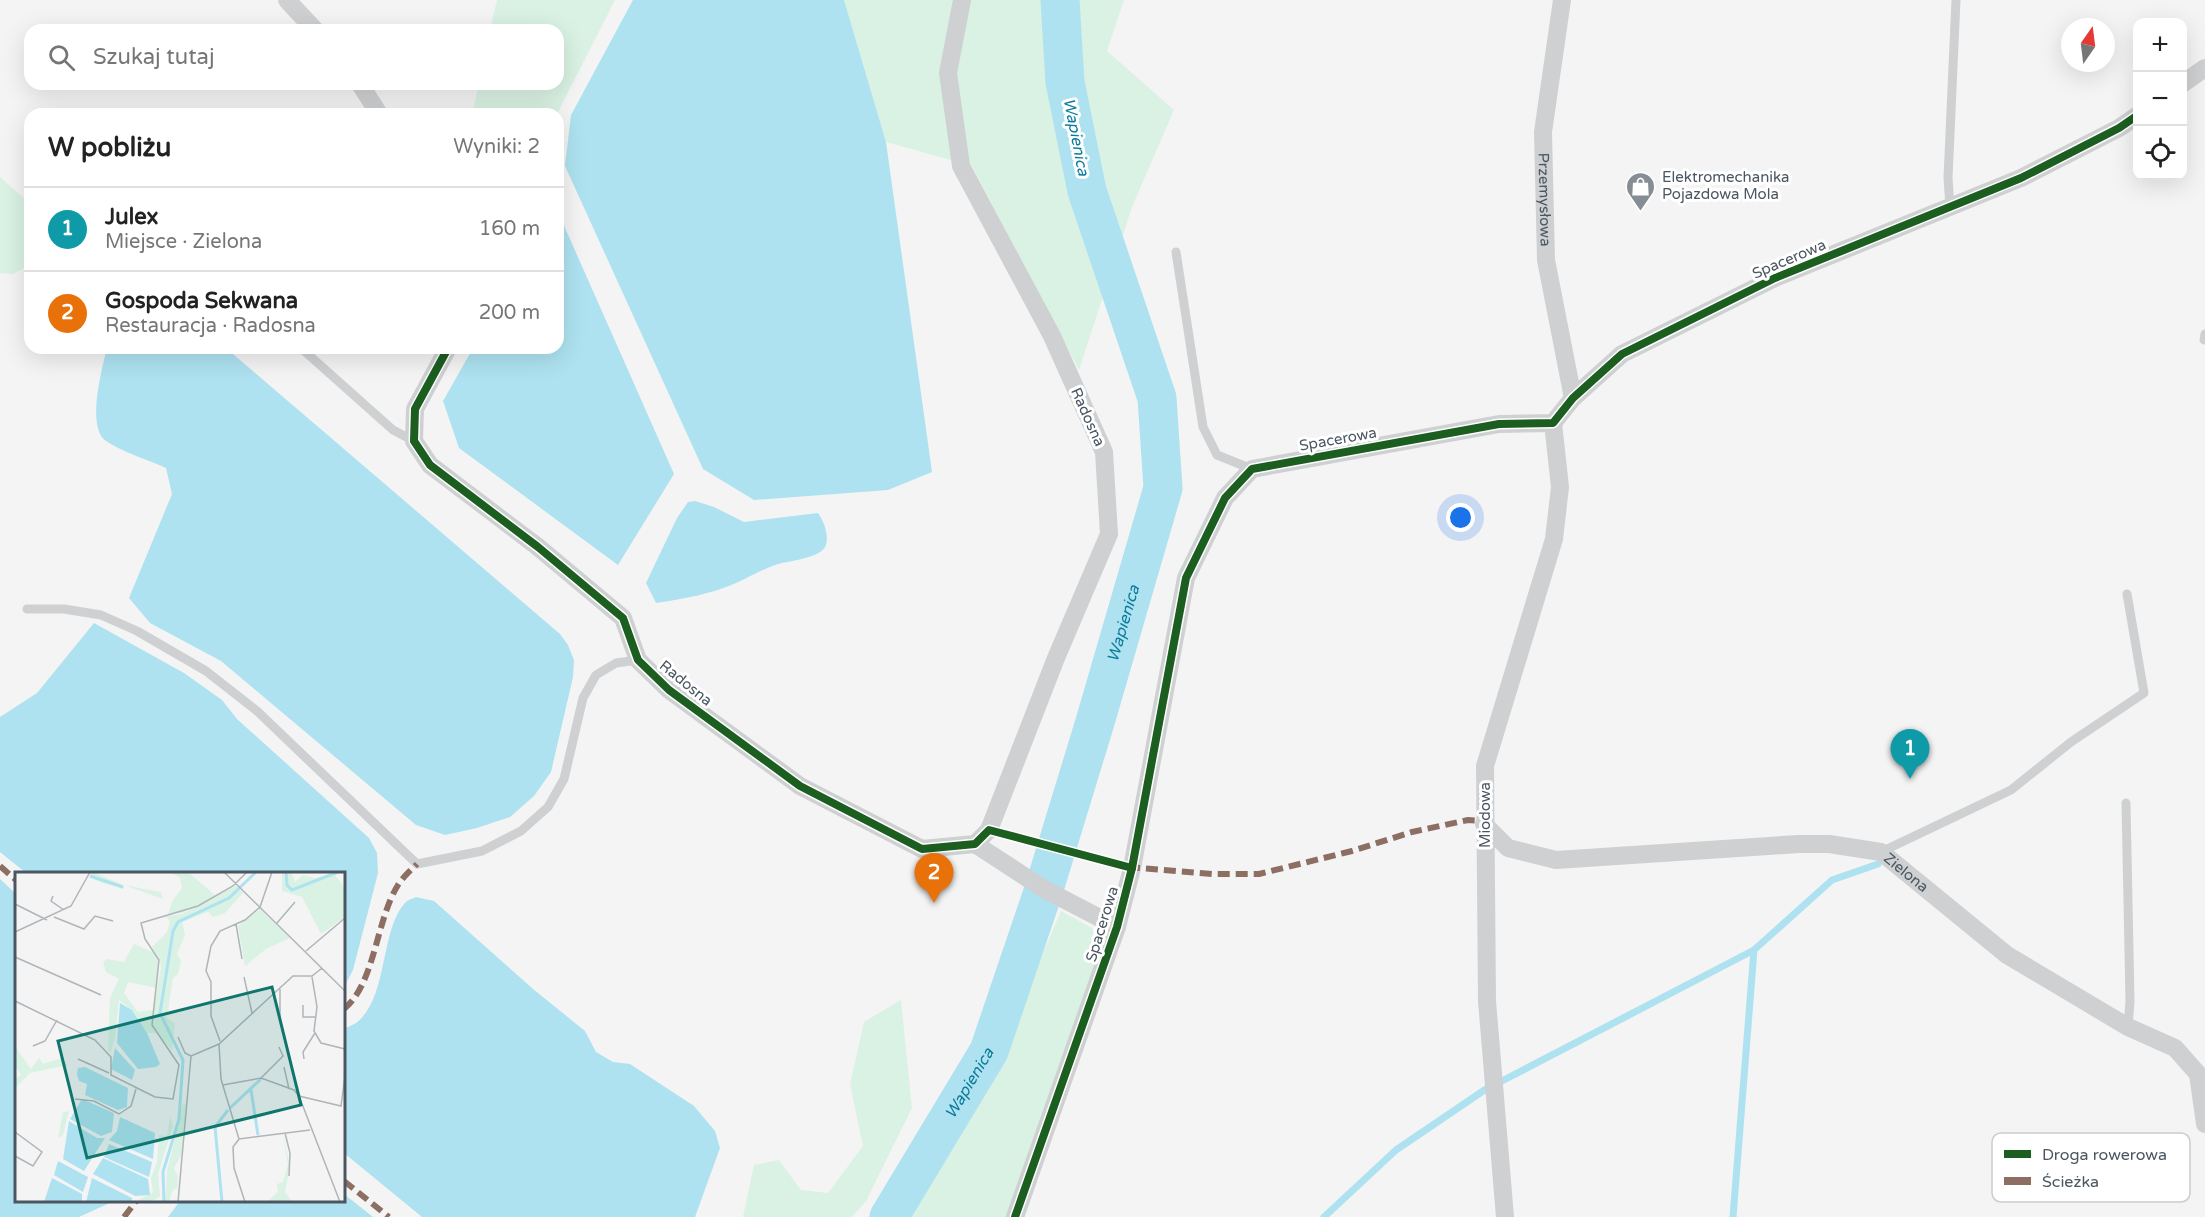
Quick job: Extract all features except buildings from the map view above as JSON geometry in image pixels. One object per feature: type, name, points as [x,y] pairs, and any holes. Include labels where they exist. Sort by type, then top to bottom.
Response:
[{"type":"street","points":[[287,0],[309,24]]},
{"type":"street","name":"Radosna","points":[[414,441],[430,465],[538,547],[623,618],[638,660],[669,690],[800,786],[922,849],[975,843],[989,830],[1056,658],[1109,534],[1104,452],[1052,336],[961,166],[948,73],[962,0]]},
{"type":"street","name":"Przemysłowa","points":[[1562,0],[1543,132],[1546,260],[1573,398]]},
{"type":"street","points":[[2187,81],[2205,68]]},
{"type":"street","points":[[364,90],[375,108]]},
{"type":"street","name":"Spacerowa","points":[[1015,1217],[1117,927],[1132,868],[1186,578],[1225,498],[1252,468],[1499,423],[1553,423],[1573,398],[1622,354],[1775,278],[2021,178],[2119,128],[2133,118]]},
{"type":"street","points":[[414,441],[415,409],[445,354]]},
{"type":"street","name":"Miodowa","points":[[1505,1217],[1487,1001],[1485,766],[1554,539],[1560,487],[1553,423]]},
{"type":"street","name":"Zielona","points":[[1485,824],[1508,849],[1556,860],[1799,844],[1829,844],[1881,852],[2007,955],[2128,1027],[2175,1048],[2198,1074],[2205,1124]]},
{"type":"street","points":[[975,843],[1044,889],[1117,927]]},
{"type":"lane","points":[[1950,207],[1948,178],[1956,0]]},
{"type":"lane","points":[[1176,252],[1203,427],[1217,455],[1252,468]]},
{"type":"lane","points":[[308,354],[393,430],[414,441]]},
{"type":"lane","points":[[1881,852],[2011,790],[2071,741],[2144,693],[2127,594]]},
{"type":"lane","points":[[27,609],[64,609],[101,615],[137,631],[206,671],[257,711],[417,864],[482,851],[521,831],[548,807],[564,779],[583,698],[596,675],[616,663],[638,660]]},
{"type":"lane","points":[[2126,803],[2130,1001],[2128,1027]]},
{"type":"green space","points":[[497,0],[615,0],[560,108],[473,108],[478,90],[564,90],[564,24],[491,24]]},
{"type":"green space","points":[[844,0],[1124,0],[1107,51],[1174,110],[1132,207],[1079,370],[972,166],[886,142]]},
{"type":"green space","points":[[0,177],[24,199],[24,268],[13,274],[0,273]]},
{"type":"green space","points":[[1061,911],[1092,928],[1099,962],[1007,1217],[908,1217],[989,1080]]},
{"type":"green space","points":[[901,1000],[912,1108],[866,1201],[852,1217],[743,1217],[754,1165],[779,1160],[801,1190],[828,1193],[863,1146],[850,1084],[864,1022]]},
{"type":"water","points":[[633,0],[844,0],[886,142],[932,472],[888,490],[754,500],[703,469],[565,166],[571,115]]},
{"type":"water","points":[[564,226],[674,474],[618,565],[459,448],[443,401],[470,354],[564,354]]},
{"type":"water","points":[[106,354],[233,354],[560,634],[568,645],[574,660],[573,677],[551,772],[534,796],[510,817],[477,828],[445,835],[416,825],[221,661],[150,623],[129,598],[172,494],[166,468],[120,449],[106,441],[100,434],[96,411]]},
{"type":"water","points":[[695,501],[714,507],[744,522],[818,513],[826,529],[825,547],[817,554],[772,566],[727,587],[697,596],[656,603],[646,583],[677,518],[688,502]]},
{"type":"water","points":[[94,623],[184,673],[222,700],[237,719],[369,838],[377,853],[378,873],[353,970],[345,985],[345,872],[25,872],[0,852],[0,717],[37,693]]},
{"type":"water","points":[[0,879],[15,893],[15,1202],[112,1202],[79,1217],[0,1217]]},
{"type":"water","points":[[416,897],[434,901],[533,989],[585,1031],[596,1052],[613,1062],[630,1064],[694,1106],[715,1131],[720,1148],[695,1217],[422,1217],[345,1154],[345,1028],[356,1023],[374,998],[396,916],[408,901]]},
{"type":"water","points":[[345,1195],[373,1217],[168,1217],[179,1202],[345,1202]]},
{"type":"waterway","name":"Wapienica","points":[[889,1217],[989,1051],[1044,889],[1163,488],[1157,398],[1087,191],[1065,82],[1060,0]]},
{"type":"waterway","points":[[1502,1081],[1754,950],[1832,880],[1878,864]]},
{"type":"waterway","points":[[1733,1217],[1754,950]]},
{"type":"waterway","points":[[1324,1217],[1396,1150],[1486,1089]]},
{"type":"marked path","points":[[1128,867],[1212,874],[1259,874],[1352,851],[1412,832],[1468,820],[1485,821]]},
{"type":"marked path","points":[[345,1008],[354,998],[369,968],[391,899],[400,882],[417,864]]},
{"type":"marked path","points":[[0,866],[15,879]]},
{"type":"marked path","points":[[345,1182],[389,1217]]},
{"type":"marked path","points":[[124,1217],[135,1202]]},
{"type":"cycle path","points":[[1015,1217],[1117,927],[1132,868],[1186,578],[1225,498],[1252,469],[1499,424],[1553,423],[1573,398],[1622,354],[1775,278],[2021,178],[2119,128],[2133,118]]},
{"type":"cycle path","points":[[445,354],[415,409],[414,441],[430,465],[538,547],[623,618],[638,660],[669,690],[800,786],[922,849],[975,844],[989,830],[1132,868]]},
{"type":"place","name":"Elektromechanika Pojazdowa Mola","points":[[1641,212]]},
{"type":"place","name":"Julex","points":[[1910,779]]},
{"type":"place","name":"Gospoda Sekwana","points":[[934,903]]}]
